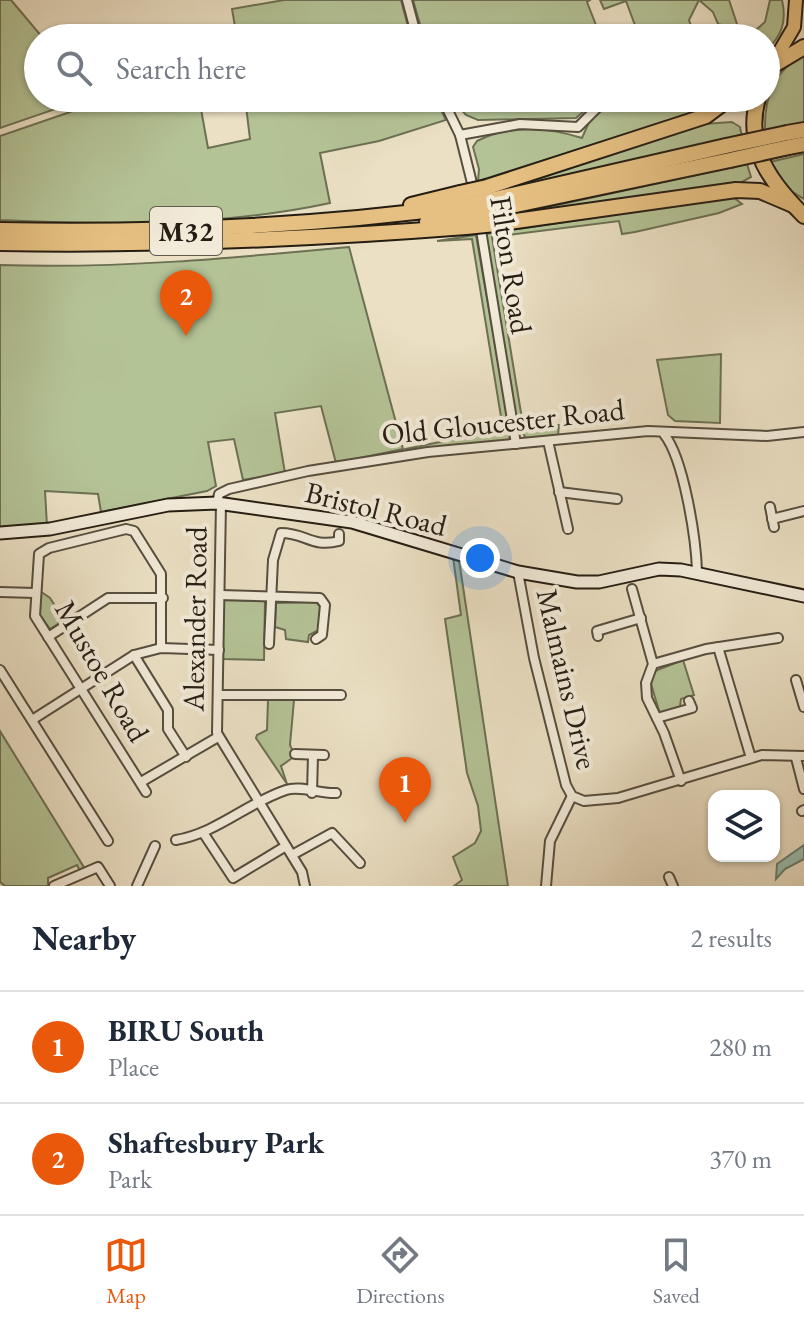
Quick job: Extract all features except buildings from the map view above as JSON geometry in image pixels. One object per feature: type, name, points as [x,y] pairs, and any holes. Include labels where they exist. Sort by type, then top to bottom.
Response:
[{"type":"highway","points":[[780,63],[804,47]]},
{"type":"highway","name":"M32","points":[[491,205],[711,112]]},
{"type":"highway","points":[[757,112],[755,128],[759,156],[772,182],[798,206]]},
{"type":"highway","name":"M32","points":[[0,243],[151,245],[360,233],[793,141],[804,130]]},
{"type":"highway","name":"M32","points":[[0,230],[140,232],[736,190],[760,191],[798,206]]},
{"type":"main road","points":[[780,50],[794,27],[796,0]]},
{"type":"main road","name":"Bristol Road","points":[[0,533],[50,529],[168,505],[219,503],[352,522],[518,572],[599,582],[659,569],[697,571],[804,596]]},
{"type":"street","points":[[407,0],[413,24]]},
{"type":"street","name":"Filton Road","points":[[449,112],[460,135],[472,174],[516,444]]},
{"type":"street","points":[[460,135],[520,124],[578,127],[593,112]]},
{"type":"street","name":"Old Gloucester Road","points":[[219,503],[218,496],[225,491],[376,458],[648,431],[767,436],[804,432]]},
{"type":"street","points":[[664,434],[673,449],[687,505],[697,571]]},
{"type":"street","points":[[548,441],[568,529]]},
{"type":"street","points":[[559,492],[612,497]]},
{"type":"street","name":"Alexander Road","points":[[219,503],[218,737],[293,856],[305,886]]},
{"type":"street","points":[[770,507],[773,523],[804,511]]},
{"type":"street","name":"Mustoe Road","points":[[146,792],[35,616],[37,558],[43,550],[129,529],[161,574],[161,648]]},
{"type":"street","points":[[281,634],[269,639],[273,560],[281,533],[293,533],[317,545],[339,541],[339,534]]},
{"type":"street","name":"Malmains Drive","points":[[518,572],[538,672],[566,785],[572,796],[584,801],[618,798],[764,754],[800,757]]},
{"type":"street","points":[[632,589],[653,664],[646,693],[681,781]]},
{"type":"street","points":[[0,592],[35,593]]},
{"type":"street","points":[[220,595],[323,601],[322,635],[316,639]]},
{"type":"street","points":[[48,637],[108,598],[163,598]]},
{"type":"street","points":[[598,636],[597,631],[641,618]]},
{"type":"street","points":[[653,664],[718,647],[778,638]]},
{"type":"street","points":[[718,647],[751,758]]},
{"type":"street","points":[[32,720],[134,655],[161,648],[219,650]]},
{"type":"street","points":[[134,655],[168,710],[168,729],[186,757]]},
{"type":"street","points":[[0,670],[108,841]]},
{"type":"street","points":[[796,680],[804,707]]},
{"type":"street","points":[[218,695],[335,692]]},
{"type":"street","points":[[657,718],[692,708],[689,701]]},
{"type":"street","points":[[141,782],[218,737]]},
{"type":"street","points":[[295,754],[324,755]]},
{"type":"street","points":[[312,793],[313,755]]},
{"type":"street","points":[[800,757],[804,789]]},
{"type":"street","points":[[176,840],[204,834],[259,801],[290,788],[312,793],[336,793]]},
{"type":"street","points":[[546,886],[550,841],[572,796]]},
{"type":"street","points":[[293,856],[332,833],[360,863]]},
{"type":"street","points":[[204,834],[233,878],[286,846]]},
{"type":"street","points":[[137,886],[155,846]]},
{"type":"street","points":[[54,886],[98,867],[110,886]]},
{"type":"green space","points":[[0,0],[11,0],[31,24],[24,24],[24,112],[47,112],[0,128]]},
{"type":"green space","points":[[284,0],[401,0],[407,24],[235,24],[232,9]]},
{"type":"green space","points":[[413,0],[590,0],[587,2],[596,24],[420,24]]},
{"type":"green space","points":[[600,0],[699,0],[689,20],[690,24],[635,24],[626,1],[604,9]]},
{"type":"green space","points":[[699,0],[729,0],[737,24],[718,24],[713,12]]},
{"type":"green space","points":[[770,0],[782,0],[784,15],[780,31],[780,24],[763,24]]},
{"type":"green space","points":[[804,55],[804,123],[765,131],[766,112],[780,112],[780,75]]},
{"type":"green space","points":[[70,112],[202,112],[208,148],[250,139],[247,112],[442,112],[446,120],[379,141],[320,153],[330,203],[249,216],[165,222],[0,220],[0,136]]},
{"type":"green space","points":[[463,112],[583,112],[576,118],[478,120]]},
{"type":"green space","points":[[698,112],[478,181],[479,169],[473,147],[477,141],[503,132],[531,129],[582,138],[593,113]]},
{"type":"green space","points":[[732,122],[740,127],[742,137],[476,195],[703,124]]},
{"type":"green space","points":[[804,154],[804,199],[786,188],[770,162]]},
{"type":"green space","points":[[747,164],[751,177],[731,188],[498,218]]},
{"type":"green space","points":[[733,197],[742,204],[719,213],[635,232],[622,234],[619,221],[492,237],[523,425],[559,425],[558,435],[527,440],[515,420],[485,234]]},
{"type":"green space","points":[[476,235],[511,436],[507,441],[410,451],[406,449],[503,429],[472,239],[437,241]]},
{"type":"green space","points":[[349,247],[403,449],[336,463],[321,406],[275,413],[285,473],[243,480],[234,439],[208,442],[216,486],[207,491],[101,512],[98,494],[45,491],[47,526],[0,528],[0,265],[131,264]]},
{"type":"green space","points":[[721,354],[720,423],[675,421],[668,415],[657,360]]},
{"type":"green space","points":[[453,557],[459,560],[508,886],[454,886],[462,880],[453,857],[475,843],[481,831],[478,806],[467,773],[445,619],[461,615]]},
{"type":"green space","points":[[40,591],[50,598],[64,620],[50,629],[40,615]]},
{"type":"green space","points":[[223,600],[265,601],[264,660],[222,659]]},
{"type":"green space","points":[[316,602],[320,607],[319,630],[309,635],[308,642],[286,639],[285,630],[275,627],[276,603]]},
{"type":"green space","points":[[683,660],[694,695],[681,699],[680,707],[660,714],[651,684],[655,671]]},
{"type":"green space","points":[[268,700],[294,700],[290,745],[295,756],[281,766],[287,784],[256,738],[267,730]]},
{"type":"green space","points":[[0,731],[85,869],[80,871],[77,865],[48,878],[48,886],[5,886],[0,882]]},
{"type":"water","points":[[804,845],[804,859],[785,869],[776,879],[777,864]]},
{"type":"place","name":"Shaftesbury Park","points":[[186,336]]},
{"type":"place","name":"BIRU South","points":[[405,823]]}]
